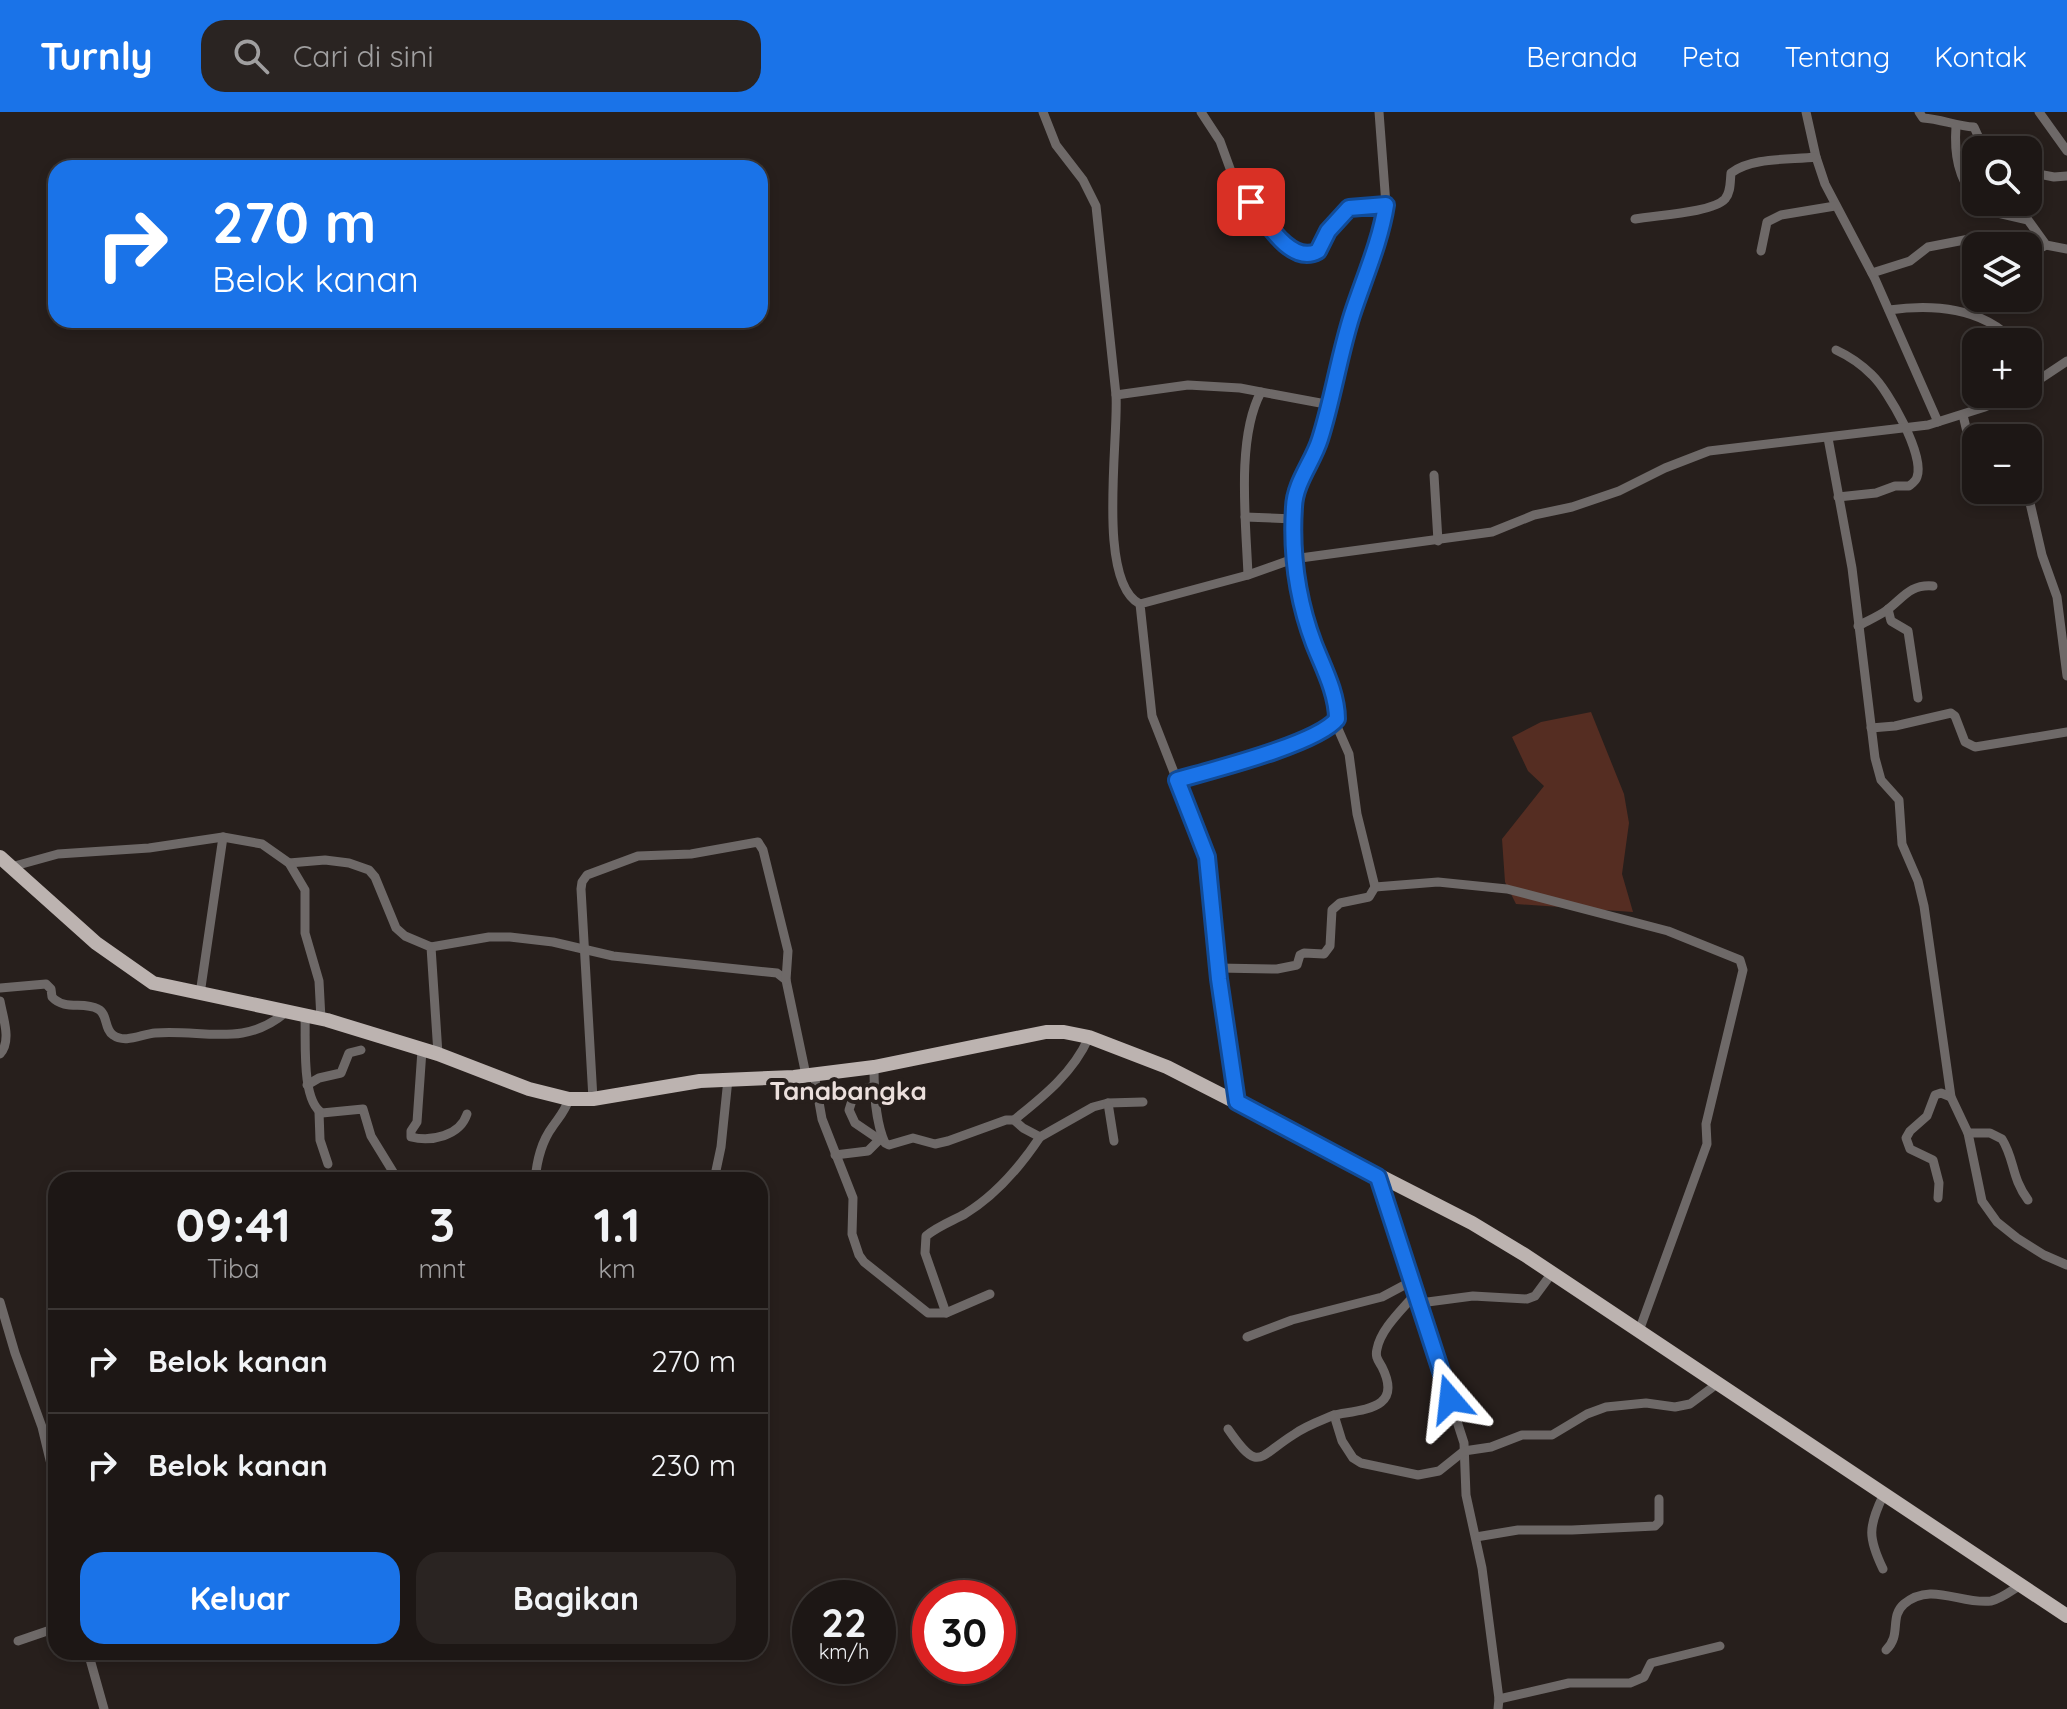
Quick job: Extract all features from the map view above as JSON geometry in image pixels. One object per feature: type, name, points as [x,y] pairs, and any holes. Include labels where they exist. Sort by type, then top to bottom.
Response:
[{"type":"main road","points":[[5,862],[96,943],[153,983],[321,1019],[438,1054],[529,1089],[569,1099],[593,1099],[700,1081],[810,1075],[874,1067],[1046,1032],[1089,1037],[1167,1067],[1472,1223],[2067,1616]]},
{"type":"street","points":[[1043,112],[1056,145],[1083,180],[1096,206],[1116,395],[1111,490],[1118,569],[1125,590],[1140,604],[1149,701],[1155,727],[1207,857],[1218,968],[1237,1102]]},
{"type":"street","points":[[1201,112],[1220,141],[1239,185],[1271,227],[1298,254],[1318,251],[1328,231],[1349,208],[1386,205]]},
{"type":"street","points":[[1177,780],[1277,749],[1327,728],[1335,722],[1338,714],[1304,615],[1293,559],[1294,519],[1298,485],[1318,446],[1331,405],[1351,317],[1378,241],[1386,205],[1379,112]]},
{"type":"street","points":[[1806,112],[1816,157],[1835,206],[1872,273],[1938,422]]},
{"type":"street","points":[[1919,112],[1923,118],[1974,127],[1978,136]]},
{"type":"street","points":[[2039,112],[2067,151]]},
{"type":"street","points":[[1956,126],[1954,151],[1962,175]]},
{"type":"street","points":[[1635,219],[1719,203],[1729,191],[1731,173],[1737,168],[1816,157]]},
{"type":"street","points":[[2042,175],[2067,176]]},
{"type":"street","points":[[1761,251],[1767,222],[1781,215],[1835,206]]},
{"type":"street","points":[[2011,216],[2028,220],[2046,245]]},
{"type":"street","points":[[1872,273],[1910,261],[1933,246],[1962,240]]},
{"type":"street","points":[[2042,247],[2046,245],[2067,249]]},
{"type":"street","points":[[1889,310],[1929,306],[1947,308],[1998,328]]},
{"type":"street","points":[[1836,350],[1874,376],[1907,428],[1918,471],[1913,484],[1907,487],[1895,486],[1876,493],[1838,497]]},
{"type":"street","points":[[2042,378],[2067,361]]},
{"type":"street","points":[[1116,395],[1188,385],[1261,392],[1331,405]]},
{"type":"street","points":[[1248,575],[1244,474],[1254,410],[1261,392]]},
{"type":"street","points":[[1140,604],[1248,575],[1293,559],[1492,532],[1540,513],[1619,491],[1709,451],[1907,428],[1938,422],[1980,408]]},
{"type":"street","points":[[1963,415],[1965,424]]},
{"type":"street","points":[[1828,438],[1852,568],[1878,772],[1899,800],[1902,844],[1918,881],[1924,906],[1951,1097],[1968,1133],[1982,1201],[1990,1215],[2017,1238],[2067,1265]]},
{"type":"street","points":[[1434,475],[1438,541]]},
{"type":"street","points":[[2030,504],[2042,555],[2057,597],[2067,676]]},
{"type":"street","points":[[1245,517],[1294,519]]},
{"type":"street","points":[[1858,626],[1888,609],[1907,592],[1933,586]]},
{"type":"street","points":[[1888,609],[1891,621],[1908,631],[1918,698]]},
{"type":"street","points":[[1871,728],[1895,726],[1951,713],[1965,742],[1975,747],[2067,732]]},
{"type":"street","points":[[1218,968],[1277,969],[1297,965],[1302,953],[1324,954],[1330,946],[1332,910],[1340,903],[1369,897],[1375,887],[1357,814],[1349,754],[1335,722]]},
{"type":"street","points":[[200,994],[223,837]]},
{"type":"street","points":[[5,862],[58,854],[149,848],[223,837],[262,844],[289,863],[305,890],[305,933],[319,981],[321,1019]]},
{"type":"street","points":[[593,1099],[583,950],[582,882],[587,875],[638,856],[691,854],[754,842],[760,844],[788,951],[786,980],[810,1075],[822,1119],[853,1198],[851,1229],[859,1255],[869,1268],[925,1311],[946,1313],[990,1294]]},
{"type":"street","points":[[289,863],[325,860],[369,870],[396,928],[405,936],[431,947],[489,937],[510,937],[658,961],[771,971],[786,980]]},
{"type":"street","points":[[1375,887],[1438,882],[1507,889],[1668,931],[1740,960],[1743,970],[1706,1124],[1707,1144],[1639,1331]]},
{"type":"street","points":[[431,947],[438,1054]]},
{"type":"street","points":[[0,988],[46,984],[56,1001],[70,1006],[97,1008],[114,1036],[125,1039],[164,1033],[228,1036],[267,1026],[286,1012]]},
{"type":"street","points":[[0,1001],[7,1039],[0,1054]]},
{"type":"street","points":[[305,1016],[307,1085],[319,1112],[320,1140],[328,1164]]},
{"type":"street","points":[[1014,1120],[1068,1072],[1082,1054],[1089,1037]]},
{"type":"street","points":[[307,1085],[319,1078],[341,1073],[349,1053],[361,1050]]},
{"type":"street","points":[[422,1050],[417,1122],[411,1137],[433,1138],[449,1134],[464,1123],[467,1114]]},
{"type":"street","points":[[874,1067],[881,1138]]},
{"type":"street","points":[[716,1172],[728,1079]]},
{"type":"street","points":[[874,1086],[855,1091],[849,1110],[855,1123],[889,1145],[913,1138],[935,1144],[1006,1120],[1014,1120],[1040,1137]]},
{"type":"street","points":[[1938,1198],[1937,1166],[1928,1155],[1910,1149],[1906,1138],[1927,1116],[1935,1095],[1941,1093],[1951,1097]]},
{"type":"street","points":[[536,1172],[541,1147],[553,1125],[564,1114],[569,1099]]},
{"type":"street","points":[[946,1313],[925,1253],[926,1236],[967,1213],[994,1192],[1020,1167],[1040,1137],[1093,1107],[1108,1103],[1143,1102]]},
{"type":"street","points":[[1108,1103],[1114,1141]]},
{"type":"street","points":[[319,1112],[363,1109],[375,1144],[393,1172]]},
{"type":"street","points":[[1968,1133],[1990,1133],[2002,1139],[2010,1156],[2016,1183],[2028,1200]]},
{"type":"street","points":[[835,1155],[868,1151],[881,1138]]},
{"type":"street","points":[[1378,1177],[1461,1430],[1466,1495],[1476,1537],[1499,1704],[1569,1683],[1637,1682],[1644,1677],[1651,1663],[1720,1646]]},
{"type":"street","points":[[1420,1303],[1473,1296],[1527,1299],[1535,1296],[1552,1273]]},
{"type":"street","points":[[1247,1337],[1292,1320],[1382,1297],[1412,1281]]},
{"type":"street","points":[[1228,1429],[1240,1447],[1258,1458],[1266,1457],[1294,1434],[1334,1415],[1370,1408],[1384,1400],[1389,1386],[1376,1358],[1377,1349],[1382,1337],[1417,1292]]},
{"type":"street","points":[[0,1302],[48,1452]]},
{"type":"street","points":[[1334,1415],[1347,1450],[1361,1463],[1418,1475],[1439,1471],[1464,1451],[1491,1447],[1528,1433],[1552,1435],[1587,1414],[1606,1407],[1646,1403],[1682,1407],[1702,1397],[1717,1384]]},
{"type":"street","points":[[1883,1496],[1870,1527],[1873,1547],[1883,1569]]},
{"type":"street","points":[[1476,1537],[1518,1530],[1655,1526],[1659,1522],[1659,1499]]},
{"type":"street","points":[[1886,1650],[1896,1638],[1898,1611],[1915,1598],[1933,1593],[1992,1601],[2019,1586]]},
{"type":"street","points":[[18,1641],[48,1631]]},
{"type":"street","points":[[90,1660],[104,1709]]},
{"type":"shaded area","points":[[1591,712],[1624,794],[1629,823],[1622,874],[1633,912],[1516,904],[1505,882],[1502,839],[1544,786],[1528,771],[1512,737],[1541,722]]},
{"type":"district","name":"Tanabangka","points":[[848,1091]]},
{"type":"route","points":[[1251,202],[1286,244],[1304,255],[1321,248],[1328,231],[1341,213],[1349,208],[1386,205],[1378,241],[1351,317],[1331,405],[1318,446],[1298,485],[1294,503],[1293,559],[1299,593],[1338,714],[1335,722],[1327,728],[1277,749],[1177,780],[1207,857],[1219,979],[1237,1102],[1378,1177],[1450,1399]]}]
